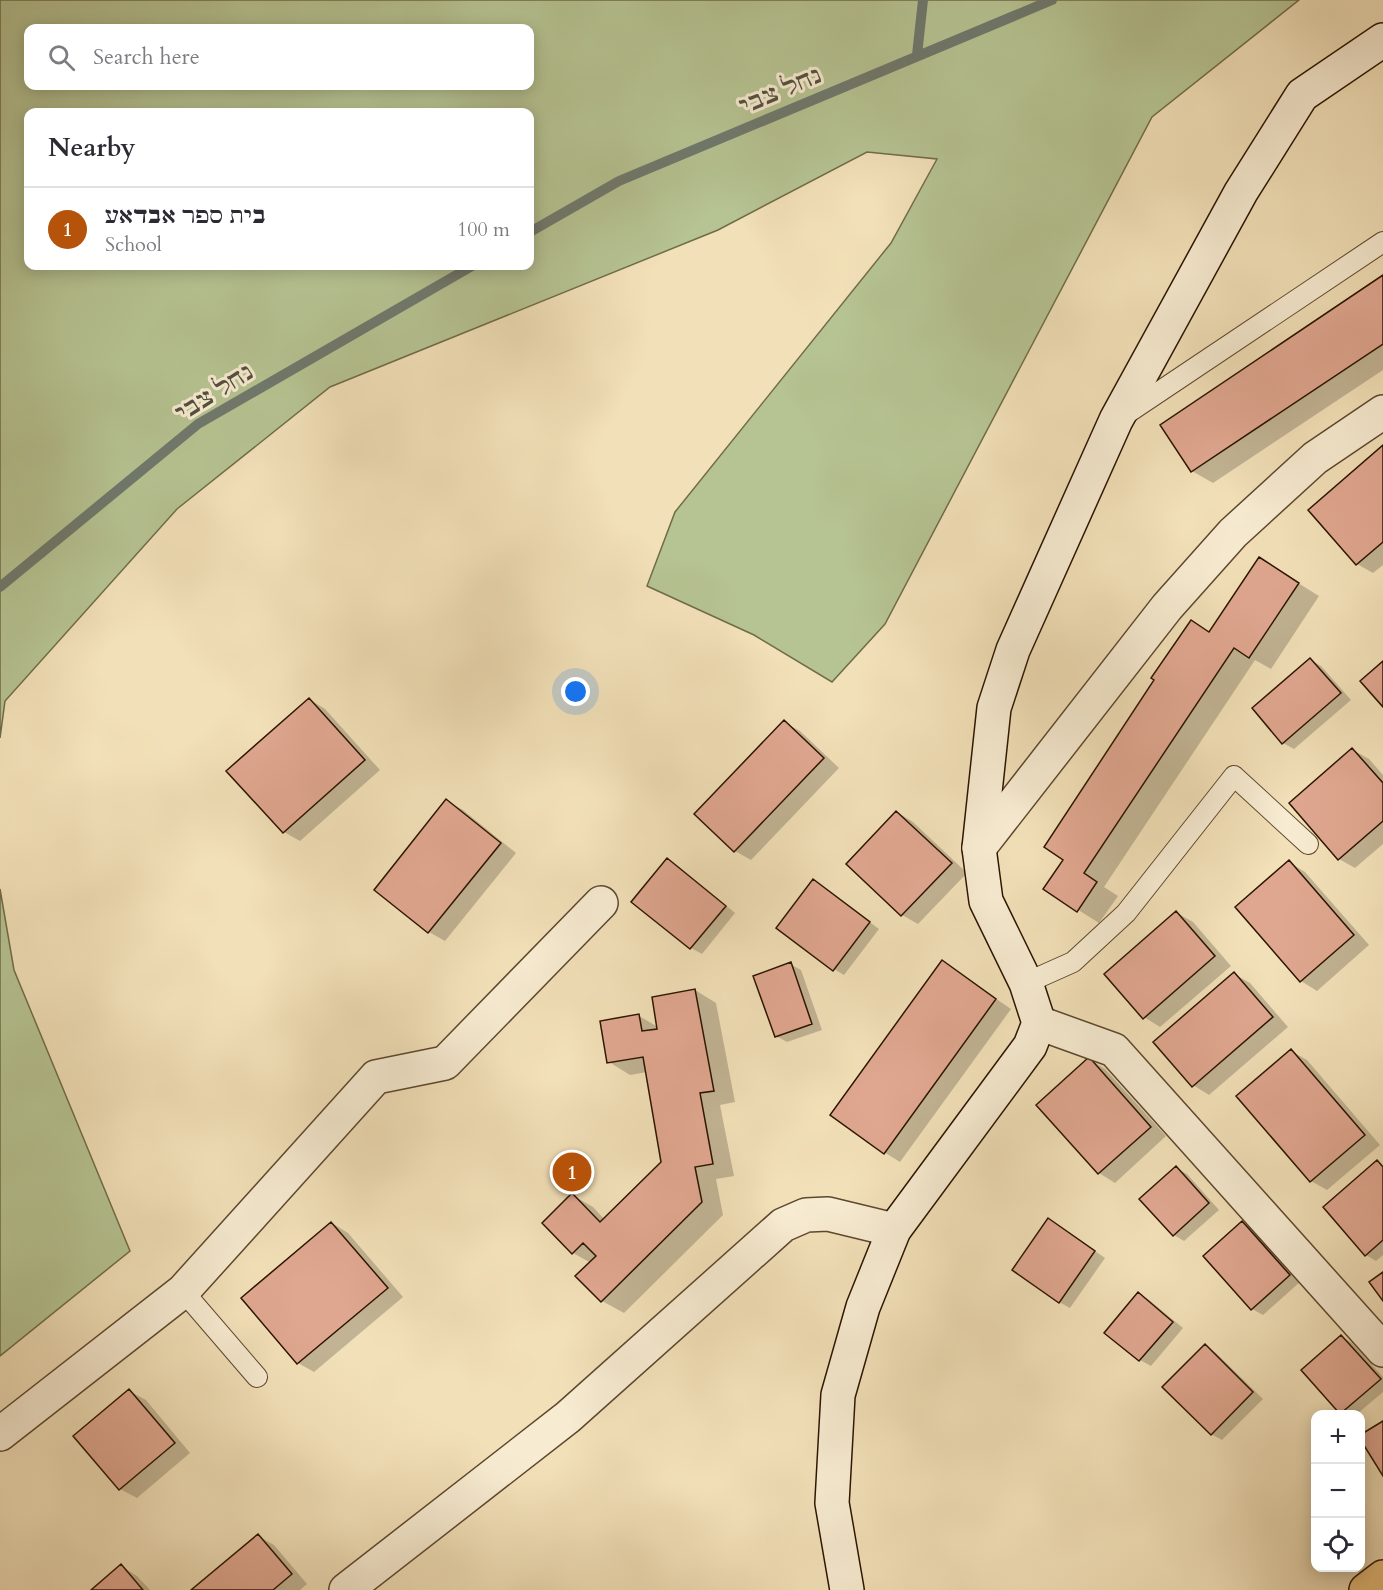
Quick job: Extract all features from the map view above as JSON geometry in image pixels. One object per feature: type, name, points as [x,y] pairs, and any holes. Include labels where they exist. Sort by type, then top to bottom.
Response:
[{"type":"highway","points":[[1366,1590],[1383,1577]]},
{"type":"street","points":[[847,1590],[832,1503],[838,1395],[862,1307],[894,1230],[1030,1047],[1040,1023],[1026,983],[986,901],[979,848],[994,708],[1013,650],[1116,420],[1241,192],[1302,95],[1383,40]]},
{"type":"street","points":[[979,848],[1167,607],[1233,533],[1315,458],[1383,412]]},
{"type":"street","points":[[0,1434],[183,1291],[376,1077],[445,1063],[601,903]]},
{"type":"street","points":[[1040,1023],[1114,1050],[1383,1350]]},
{"type":"street","points":[[346,1590],[568,1418],[783,1225],[806,1215],[828,1214],[894,1230]]},
{"type":"lane","points":[[1116,420],[1383,242]]},
{"type":"lane","points":[[1026,983],[1073,962],[1125,913],[1234,776],[1308,844]]},
{"type":"lane","points":[[183,1291],[257,1377]]},
{"type":"green space","points":[[0,0],[1299,0],[1152,117],[885,624],[832,682],[754,635],[647,586],[675,512],[891,243],[937,159],[867,152],[718,230],[330,387],[177,509],[5,701],[0,738]]},
{"type":"green space","points":[[0,889],[14,970],[130,1251],[0,1356]]},
{"type":"building","points":[[1383,275],[1383,344],[1191,472],[1160,425]]},
{"type":"building","points":[[1383,445],[1383,542],[1356,565],[1308,510]]},
{"type":"building","points":[[1259,557],[1299,583],[1249,658],[1234,648],[1084,873],[1097,882],[1077,912],[1043,889],[1063,860],[1044,847],[1154,680],[1151,678],[1191,620],[1209,632]]},
{"type":"building","points":[[1310,658],[1341,693],[1282,744],[1252,708]]},
{"type":"building","points":[[1383,661],[1383,707],[1360,681]]},
{"type":"building","points":[[309,698],[365,760],[283,833],[226,771]]},
{"type":"building","points":[[784,720],[824,758],[734,852],[694,814]]},
{"type":"building","points":[[1352,748],[1383,783],[1383,821],[1338,860],[1289,803]]},
{"type":"building","points":[[446,799],[501,843],[428,933],[374,890]]},
{"type":"building","points":[[896,811],[952,863],[901,916],[846,864]]},
{"type":"building","points":[[667,858],[726,906],[690,949],[631,902]]},
{"type":"building","points":[[1289,860],[1354,935],[1300,982],[1235,907]]},
{"type":"building","points":[[813,879],[870,922],[833,971],[776,928]]},
{"type":"building","points":[[1176,911],[1215,956],[1143,1019],[1104,974]]},
{"type":"building","points":[[942,960],[996,999],[884,1154],[830,1115]]},
{"type":"building","points":[[791,962],[812,1024],[775,1037],[753,976]]},
{"type":"building","points":[[1234,972],[1273,1017],[1192,1087],[1153,1042]]},
{"type":"building","points":[[695,989],[714,1091],[700,1093],[713,1164],[695,1167],[702,1202],[601,1302],[575,1276],[596,1256],[583,1243],[572,1254],[542,1223],[572,1193],[600,1222],[661,1162],[643,1057],[607,1063],[600,1021],[639,1014],[642,1031],[657,1029],[652,997]]},
{"type":"building","points":[[1291,1049],[1365,1135],[1310,1182],[1236,1096]]},
{"type":"building","points":[[1089,1057],[1151,1127],[1098,1174],[1036,1105]]},
{"type":"building","points":[[1377,1160],[1383,1167],[1383,1240],[1365,1256],[1323,1207]]},
{"type":"building","points":[[1176,1166],[1209,1203],[1173,1236],[1139,1199]]},
{"type":"building","points":[[1048,1218],[1095,1251],[1059,1303],[1012,1270]]},
{"type":"building","points":[[1242,1221],[1290,1275],[1251,1310],[1203,1256]]},
{"type":"building","points":[[331,1222],[388,1288],[297,1364],[241,1298]]},
{"type":"building","points":[[1383,1272],[1383,1301],[1369,1282]]},
{"type":"building","points":[[1138,1292],[1173,1322],[1139,1361],[1104,1333]]},
{"type":"building","points":[[1341,1335],[1381,1379],[1345,1410],[1336,1410],[1301,1370]]},
{"type":"building","points":[[1205,1344],[1253,1392],[1211,1435],[1162,1387]]},
{"type":"building","points":[[129,1389],[175,1443],[119,1490],[73,1436]]},
{"type":"building","points":[[1383,1421],[1383,1476],[1365,1447],[1365,1432]]},
{"type":"building","points":[[258,1534],[292,1574],[273,1590],[191,1590]]},
{"type":"building","points":[[121,1564],[143,1590],[91,1590]]},
{"type":"waterway","points":[[917,55],[923,0]]},
{"type":"waterway","name":"נחל צבי","points":[[534,230],[619,181],[1052,0]]},
{"type":"waterway","name":"נחל צבי","points":[[0,587],[198,424],[465,270]]},
{"type":"place","name":"בית ספר אבדאע","points":[[572,1172]]}]
